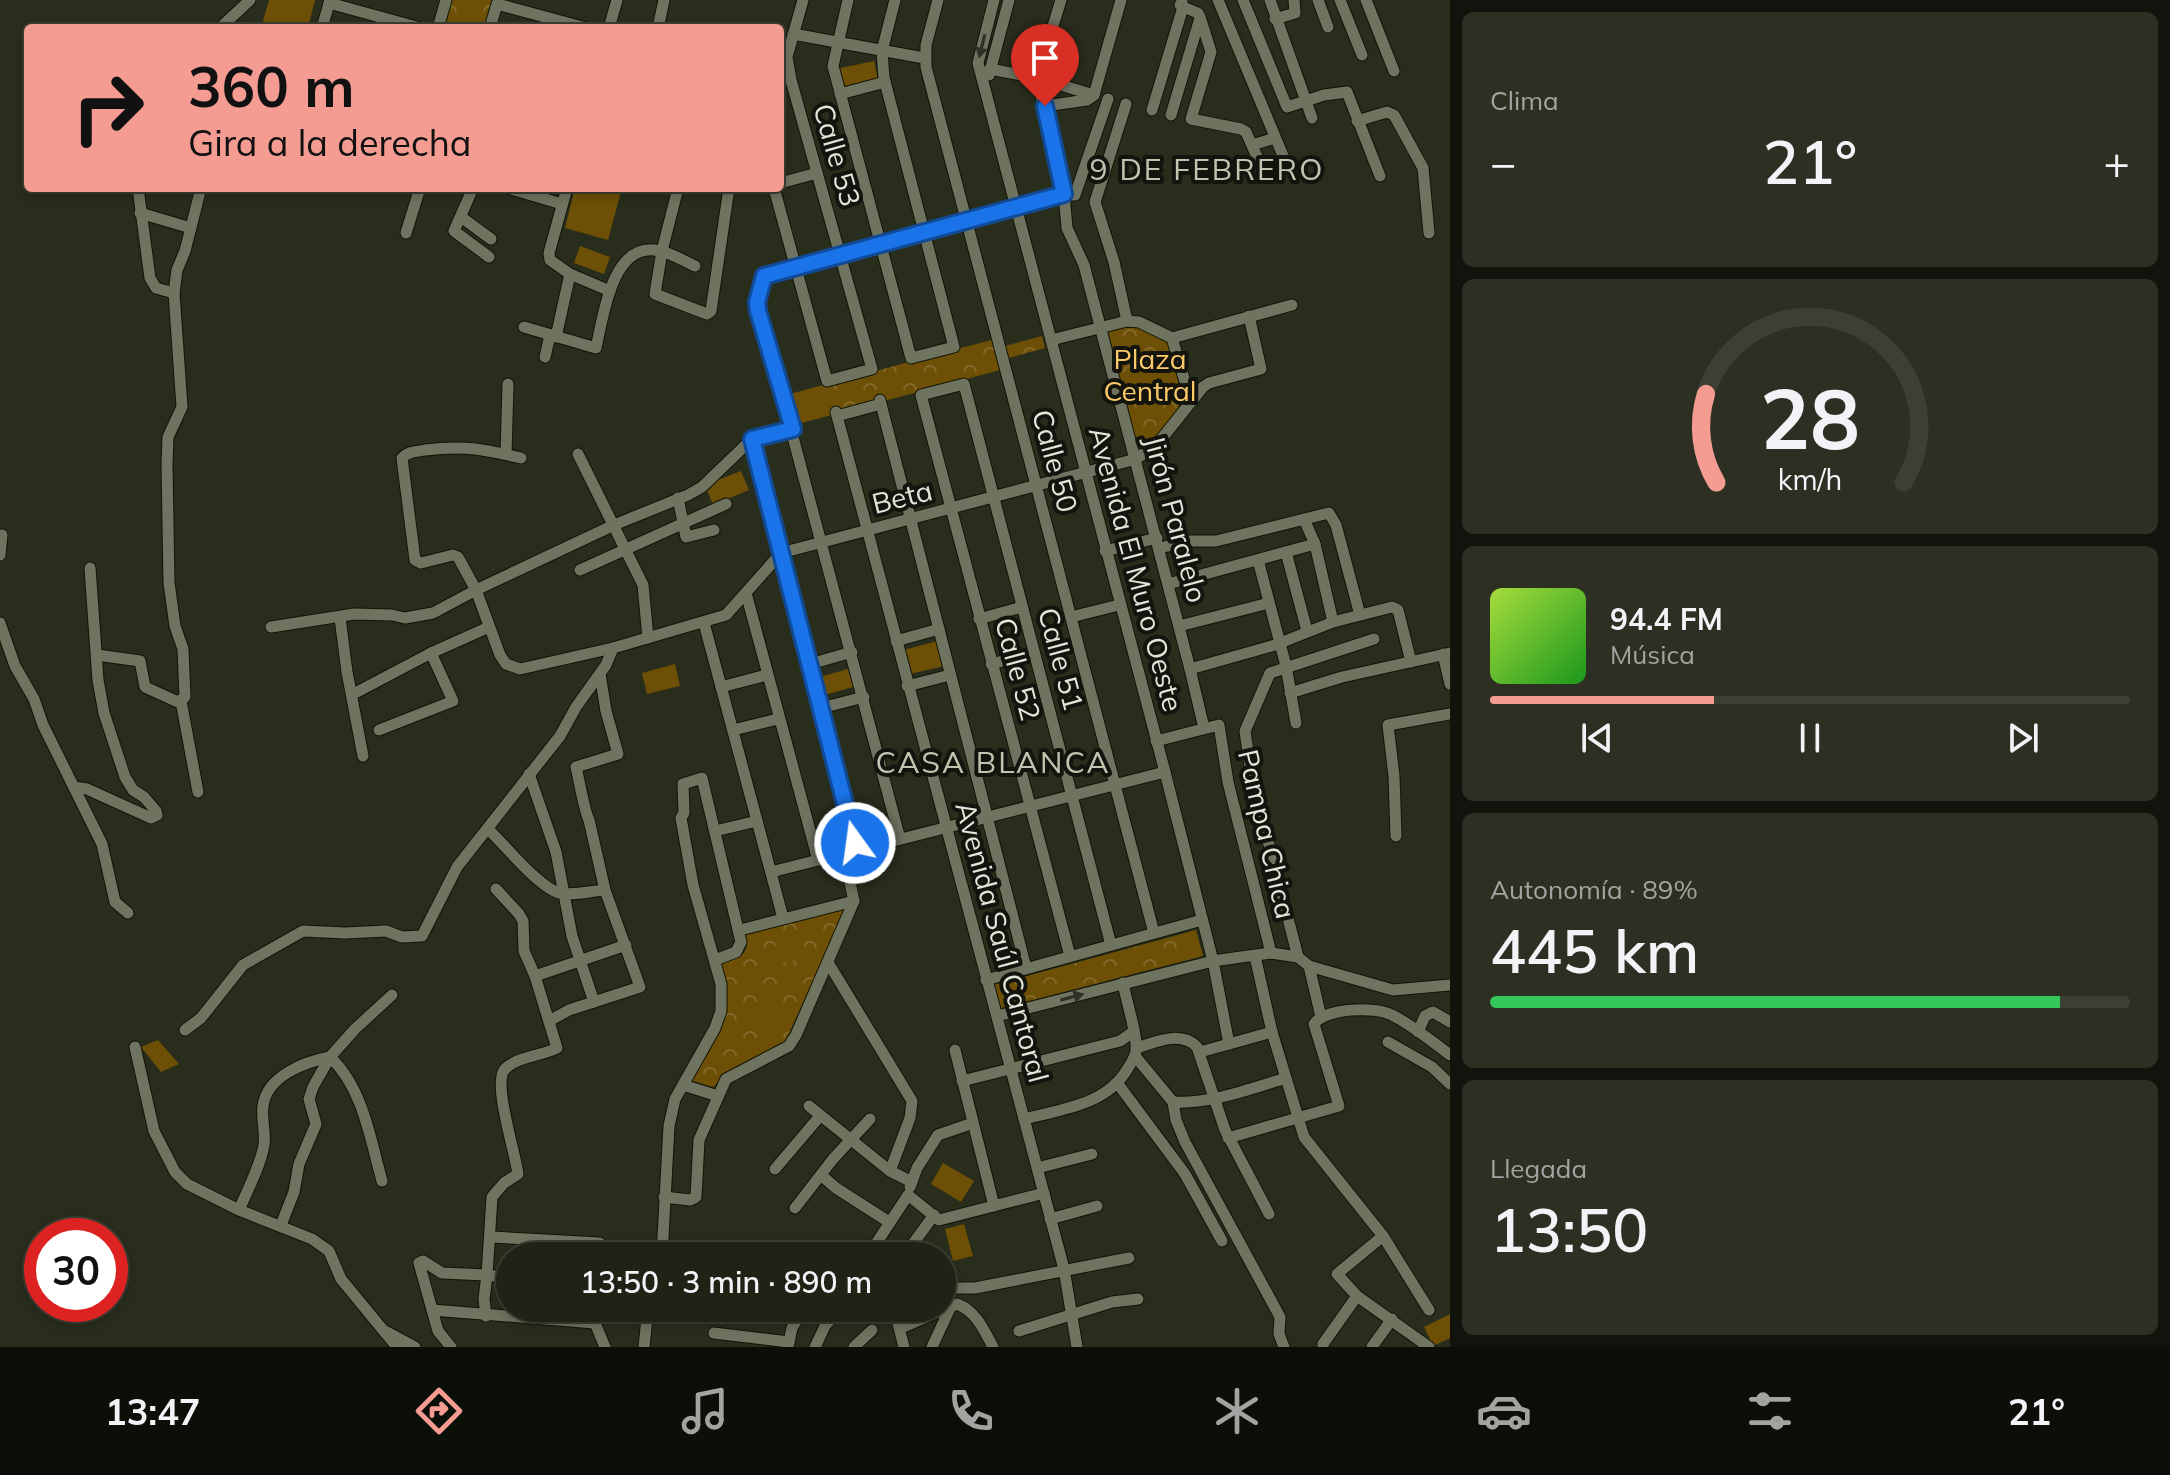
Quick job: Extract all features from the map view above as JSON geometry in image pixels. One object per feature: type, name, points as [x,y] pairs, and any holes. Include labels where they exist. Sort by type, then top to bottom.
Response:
[{"type":"street","points":[[224,24],[250,0]]},
{"type":"street","points":[[439,24],[446,0]]},
{"type":"street","points":[[610,24],[617,0]]},
{"type":"street","points":[[659,24],[664,0]]},
{"type":"street","name":"Calle 53","points":[[794,267],[827,381],[872,369],[791,80],[787,57],[803,0]]},
{"type":"street","points":[[848,0],[833,66],[911,358],[954,347],[885,82],[882,51],[895,0]]},
{"type":"street","name":"Calle 50","points":[[938,0],[924,58],[1154,933]]},
{"type":"street","name":"Avenida El Muro Oeste","points":[[994,0],[978,56],[986,92],[1165,772],[1213,961],[1229,1044]]},
{"type":"street","name":"Avenida El Muro Oeste","points":[[986,92],[1009,0]]},
{"type":"street","points":[[1037,78],[1061,0]]},
{"type":"street","points":[[1045,106],[1087,100],[1094,95],[1121,0]]},
{"type":"street","points":[[1218,0],[1284,158]]},
{"type":"street","points":[[1243,0],[1283,102],[1287,107],[1292,107],[1305,100],[1347,92],[1380,176]]},
{"type":"street","points":[[1270,0],[1312,118]]},
{"type":"street","points":[[1275,19],[1295,13],[1294,0]]},
{"type":"street","points":[[1318,0],[1328,27]]},
{"type":"street","points":[[1340,0],[1362,55]]},
{"type":"street","points":[[1366,0],[1394,71]]},
{"type":"street","points":[[323,24],[329,2],[406,24]]},
{"type":"street","points":[[491,24],[497,4],[571,24]]},
{"type":"street","points":[[1152,110],[1182,4],[1198,13],[1211,52],[1191,119],[1241,129],[1246,132],[1258,159]]},
{"type":"street","points":[[1171,115],[1200,17]]},
{"type":"street","points":[[793,34],[924,58]]},
{"type":"street","points":[[990,69],[1037,78],[1094,95]]},
{"type":"street","name":"Jirón Paralelo","points":[[1037,78],[1064,194],[1067,228],[1084,265],[1204,728]]},
{"type":"street","points":[[840,94],[885,82]]},
{"type":"street","points":[[900,839],[793,429],[758,311],[757,302],[764,276],[1064,194],[1075,195],[1108,99]]},
{"type":"street","points":[[1126,104],[1095,202],[1114,262],[1127,321]]},
{"type":"street","points":[[1357,121],[1387,112],[1394,115],[1423,168],[1429,233]]},
{"type":"street","points":[[1252,145],[1275,138]]},
{"type":"street","points":[[784,182],[817,173]]},
{"type":"street","points":[[138,192],[150,278],[156,288],[174,293]]},
{"type":"street","points":[[181,701],[185,697],[185,670],[169,583],[168,437],[182,407],[174,293],[177,270],[200,192]]},
{"type":"street","points":[[406,233],[418,192]]},
{"type":"street","points":[[471,192],[454,231],[489,257]]},
{"type":"street","points":[[522,192],[562,204]]},
{"type":"street","points":[[566,192],[549,253],[553,264],[610,291]]},
{"type":"street","points":[[677,192],[655,294],[705,314],[710,314],[728,192]]},
{"type":"street","points":[[775,192],[794,267]]},
{"type":"street","points":[[140,213],[191,228]]},
{"type":"street","points":[[461,217],[491,239]]},
{"type":"street","points":[[524,327],[596,348],[610,291],[626,260],[650,249],[695,266]]},
{"type":"street","points":[[545,357],[570,274]]},
{"type":"street","points":[[1051,340],[1127,321],[1139,322],[1172,338],[1292,305]]},
{"type":"street","points":[[1136,459],[1159,442],[1209,383],[1261,369],[1249,316]]},
{"type":"street","points":[[1172,338],[1186,385],[1194,399]]},
{"type":"street","points":[[506,454],[508,384]]},
{"type":"street","name":"Calle 51","points":[[921,395],[964,384],[1111,945]]},
{"type":"street","name":"Calle 52","points":[[921,395],[1070,956]]},
{"type":"street","name":"Avenida Saúl Cantoral","points":[[910,519],[880,402],[836,414],[1064,1269],[1077,1347]]},
{"type":"street","points":[[271,627],[354,614],[421,617],[614,525],[702,487],[752,439],[793,429]]},
{"type":"street","points":[[752,439],[857,850]]},
{"type":"street","points":[[521,458],[472,446],[408,453],[402,458],[415,560],[421,563],[456,555],[476,590],[506,664],[520,669],[613,648],[726,615],[781,553]]},
{"type":"street","points":[[578,454],[643,585],[648,638]]},
{"type":"street","name":"Beta","points":[[781,553],[1136,459]]},
{"type":"street","points":[[678,498],[687,537],[714,530]]},
{"type":"street","points":[[580,570],[726,504]]},
{"type":"street","points":[[1105,551],[1158,543],[1216,541],[1329,513],[1336,525],[1360,615]]},
{"type":"street","points":[[910,519],[1026,968]]},
{"type":"street","points":[[1304,519],[1315,544],[1333,622]]},
{"type":"street","points":[[0,555],[2,535]]},
{"type":"street","points":[[1168,584],[1315,544]]},
{"type":"street","points":[[1286,552],[1307,631]]},
{"type":"street","points":[[1258,560],[1286,666],[1296,723]]},
{"type":"street","points":[[74,787],[87,789],[151,818],[157,815],[125,777],[104,713],[90,568]]},
{"type":"street","points":[[746,593],[818,860]]},
{"type":"street","points":[[1179,626],[1269,603]]},
{"type":"street","points":[[1071,617],[1119,605]]},
{"type":"street","points":[[979,619],[1022,607]]},
{"type":"street","points":[[1190,669],[1279,643],[1333,622],[1392,607],[1396,608],[1411,662]]},
{"type":"street","points":[[340,618],[363,756]]},
{"type":"street","points":[[0,623],[15,666],[34,699],[43,725],[102,844],[115,902],[128,913]]},
{"type":"street","points":[[704,623],[783,918]]},
{"type":"street","points":[[357,692],[489,627]]},
{"type":"street","points":[[896,641],[939,629]]},
{"type":"street","points":[[1298,957],[1252,779],[1245,731],[1268,676],[1286,666],[1374,639]]},
{"type":"street","points":[[185,1030],[201,1018],[243,965],[303,931],[386,931],[402,937],[421,937],[457,867],[560,736],[613,648]]},
{"type":"street","points":[[810,664],[852,652]]},
{"type":"street","points":[[379,730],[453,701],[431,653]]},
{"type":"street","points":[[991,664],[1034,653]]},
{"type":"street","points":[[1290,693],[1342,677],[1447,653],[1450,684]]},
{"type":"street","points":[[97,655],[140,661],[145,687],[181,701]]},
{"type":"street","points":[[549,1021],[569,1010],[640,987],[605,890],[576,767],[618,754],[600,674]]},
{"type":"street","points":[[721,687],[767,675]]},
{"type":"street","points":[[907,686],[950,675]]},
{"type":"street","points":[[821,708],[864,697]]},
{"type":"street","points":[[181,701],[198,792]]},
{"type":"street","points":[[1396,836],[1388,725],[1450,714]]},
{"type":"street","points":[[733,730],[778,719]]},
{"type":"street","name":"Pampa Chica","points":[[1204,728],[1219,725],[1271,953]]},
{"type":"street","points":[[1156,741],[1204,728]]},
{"type":"street","points":[[1221,742],[1245,731]]},
{"type":"street","points":[[771,872],[1165,772]]},
{"type":"street","points":[[529,774],[556,852],[562,893],[594,1002]]},
{"type":"street","points":[[662,1242],[669,1126],[675,1099],[715,1028],[721,1011],[721,984],[693,885],[681,818],[683,794],[705,789],[740,930],[739,949],[715,960]]},
{"type":"street","points":[[715,831],[757,821]]},
{"type":"street","points":[[488,829],[521,863],[555,891],[605,890]]},
{"type":"street","points":[[664,1197],[690,1200],[696,1197],[699,1140],[726,1079],[789,1046],[829,964],[854,901],[844,854]]},
{"type":"street","points":[[486,1316],[484,1299],[492,1197],[504,1183],[518,1174],[502,1096],[502,1074],[522,1060],[555,1050],[557,1046],[524,951],[523,921],[496,889]]},
{"type":"street","points":[[740,930],[854,901]]},
{"type":"street","points":[[986,980],[1202,920]]},
{"type":"street","points":[[535,976],[626,945]]},
{"type":"street","points":[[997,1016],[1213,961],[1271,953],[1298,957],[1309,966],[1393,990],[1450,985]]},
{"type":"street","points":[[1255,956],[1272,1032],[1304,1137],[1383,1236],[1429,1310]]},
{"type":"street","points":[[829,964],[912,1101],[910,1118],[890,1171]]},
{"type":"street","points":[[1309,966],[1321,1017]]},
{"type":"street","points":[[1123,983],[1136,1052],[1173,1102],[1185,1142],[1280,1317],[1279,1334],[1284,1347]]},
{"type":"street","points":[[1390,1013],[1393,990]]},
{"type":"street","points":[[281,1225],[294,1192],[299,1164],[316,1124],[309,1099],[330,1057],[392,995]]},
{"type":"street","points":[[1228,1138],[1339,1106],[1314,1024],[1321,1017],[1358,1010],[1390,1013],[1450,1055]]},
{"type":"street","points":[[1418,1032],[1425,1016],[1433,1012],[1450,1022]]},
{"type":"street","points":[[962,1081],[1120,1041],[1133,1032]]},
{"type":"street","points":[[1200,1052],[1272,1032]]},
{"type":"street","points":[[1024,1119],[1086,1103],[1107,1093],[1118,1084],[1136,1052],[1181,1038],[1191,1041],[1200,1052],[1228,1138],[1269,1214]]},
{"type":"street","points":[[1388,1042],[1432,1067],[1450,1084]]},
{"type":"street","points":[[135,1047],[154,1131],[175,1172],[187,1184],[239,1210],[312,1239],[329,1251],[341,1279],[397,1347]]},
{"type":"street","points":[[955,1050],[994,1206]]},
{"type":"street","points":[[330,1057],[342,1068],[358,1099],[382,1181]]},
{"type":"street","points":[[239,1210],[264,1144],[263,1106],[266,1094],[281,1078],[311,1061],[330,1057]]},
{"type":"street","points":[[1173,1102],[1238,1093],[1286,1078]]},
{"type":"street","points":[[1118,1084],[1185,1174],[1222,1241]]},
{"type":"street","points":[[683,1085],[718,1096]]},
{"type":"street","points":[[809,1106],[890,1171],[912,1182]]},
{"type":"street","points":[[775,1169],[820,1116]]},
{"type":"street","points":[[795,1208],[870,1119]]},
{"type":"street","points":[[877,1242],[908,1195],[938,1135],[973,1123]]},
{"type":"street","points":[[1037,1168],[1092,1154]]},
{"type":"street","points":[[821,1175],[889,1222]]},
{"type":"street","points":[[908,1195],[939,1220],[1044,1193]]},
{"type":"street","points":[[1050,1219],[1097,1206]]},
{"type":"street","points":[[914,1242],[934,1215]]},
{"type":"street","points":[[1383,1236],[1337,1274],[1357,1296],[1429,1347]]},
{"type":"street","points":[[491,1237],[590,1242]]},
{"type":"street","points":[[956,1288],[975,1288],[1129,1258]]},
{"type":"street","points":[[451,1347],[438,1331],[419,1263],[423,1261],[442,1273],[496,1276]]},
{"type":"street","points":[[1308,1347],[1317,1343],[1323,1346],[1357,1296]]},
{"type":"street","points":[[1019,1331],[1112,1302],[1138,1299]]},
{"type":"street","points":[[956,1304],[966,1307],[980,1322],[993,1347]]},
{"type":"street","points":[[432,1310],[595,1323],[605,1347]]},
{"type":"street","points":[[1372,1347],[1392,1319]]},
{"type":"street","points":[[644,1347],[647,1322]]},
{"type":"street","points":[[714,1333],[789,1345],[796,1322]]},
{"type":"street","points":[[815,1347],[828,1322]]},
{"type":"street","points":[[900,1322],[904,1347]]},
{"type":"street","points":[[901,1328],[915,1322]]},
{"type":"street","points":[[932,1347],[944,1322]]},
{"type":"street","points":[[854,1347],[872,1330]]},
{"type":"street","points":[[382,1331],[415,1347]]},
{"type":"green space","points":[[269,0],[315,0],[309,24],[262,24]]},
{"type":"green space","points":[[448,0],[494,0],[488,24],[442,24]]},
{"type":"green space","points":[[874,61],[878,80],[840,88],[836,69]]},
{"type":"green space","points":[[574,192],[621,192],[608,240],[565,228]]},
{"type":"green space","points":[[580,246],[610,257],[604,274],[574,263]]},
{"type":"green space","name":"Plaza Central","points":[[1135,325],[1171,342],[1189,396],[1176,394],[1182,411],[1138,453],[1107,331]]},
{"type":"green space","points":[[1042,336],[1045,348],[1002,360],[1004,369],[794,425],[786,395],[995,339],[998,348]]},
{"type":"green space","points":[[1149,367],[1162,413],[1140,420],[1127,374]]},
{"type":"green space","points":[[825,388],[830,407],[797,416],[792,397]]},
{"type":"green space","points":[[741,471],[749,490],[713,505],[705,485]]},
{"type":"green space","points":[[937,641],[944,666],[910,674],[904,650]]},
{"type":"green space","points":[[675,664],[680,686],[647,694],[642,673]]},
{"type":"green space","points":[[848,669],[853,687],[821,696],[816,678]]},
{"type":"green space","points":[[847,907],[785,1042],[713,1087],[690,1080],[718,1029],[721,966],[723,961],[744,953],[748,932]]},
{"type":"green space","points":[[1196,930],[1203,956],[1001,1008],[994,985]]},
{"type":"green space","points":[[803,940],[807,958],[777,964],[773,946]]},
{"type":"green space","points":[[779,1000],[783,1019],[752,1027],[748,1008]]},
{"type":"green space","points":[[158,1040],[179,1064],[161,1072],[141,1047]]},
{"type":"green space","points":[[943,1163],[974,1181],[961,1202],[931,1184]]},
{"type":"green space","points":[[964,1224],[973,1256],[956,1260],[956,1242],[948,1242],[945,1229]]},
{"type":"green space","points":[[1450,1314],[1450,1338],[1433,1346],[1424,1327]]},
{"type":"district","name":"9 DE FEBRERO","points":[[1207,170]]},
{"type":"district","name":"CASA BLANCA","points":[[993,763]]},
{"type":"route","points":[[855,843],[752,439],[793,429],[757,302],[764,276],[1064,194],[1045,106]]}]
